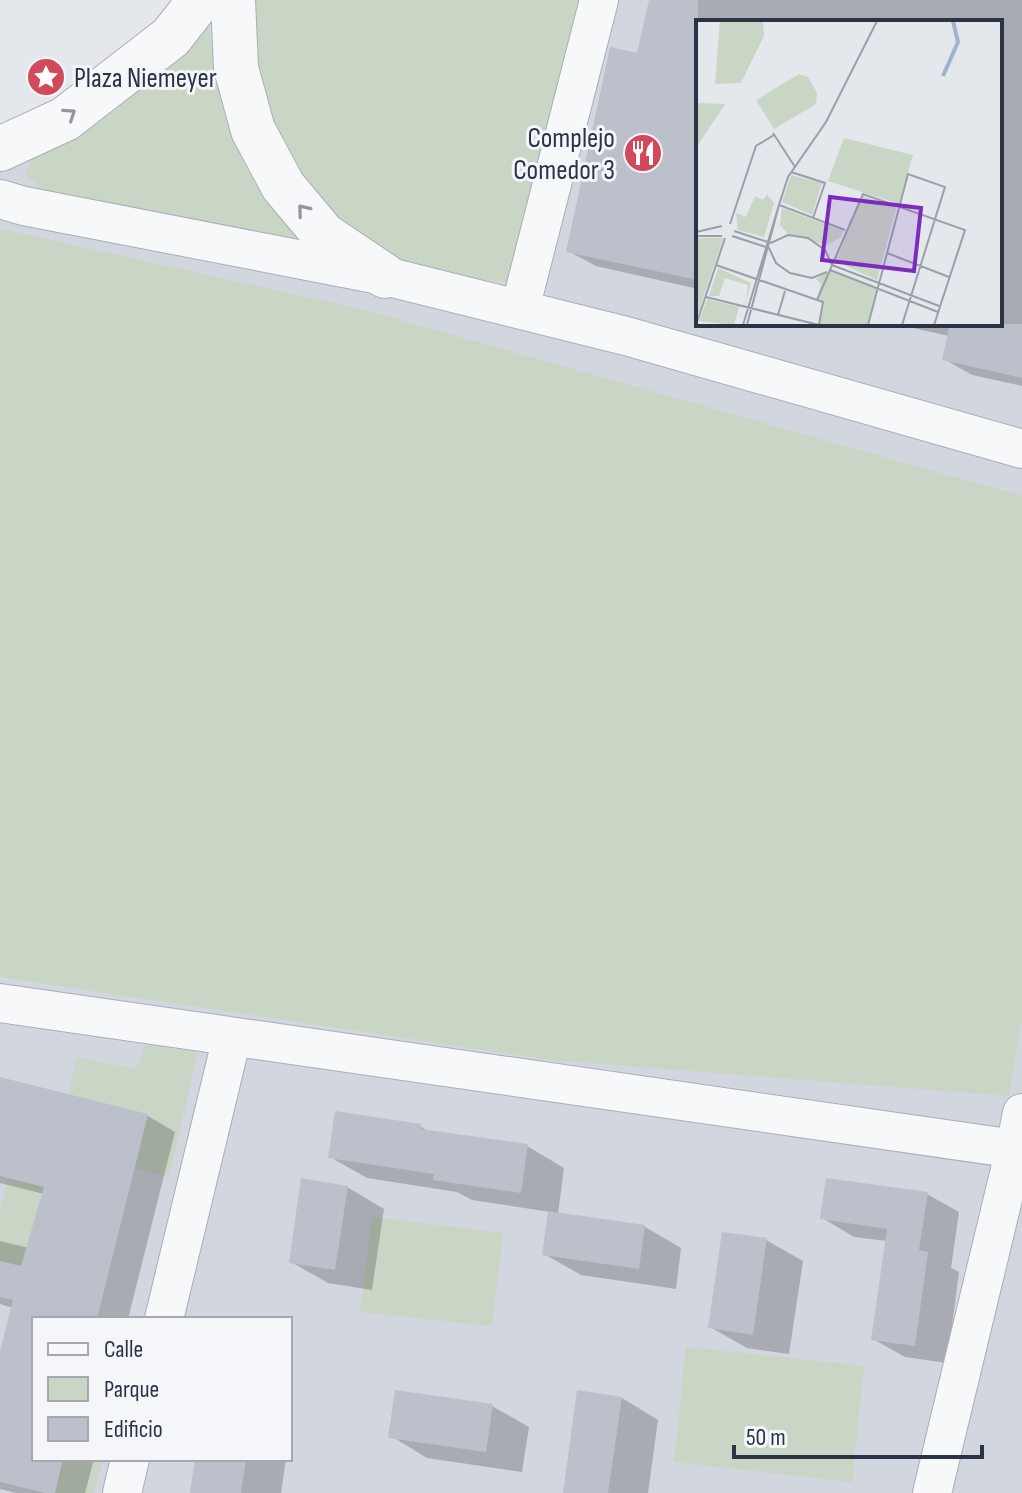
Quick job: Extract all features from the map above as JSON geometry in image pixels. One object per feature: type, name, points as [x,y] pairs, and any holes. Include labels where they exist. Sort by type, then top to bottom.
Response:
[{"type":"street","points":[[0,149],[65,119],[171,37],[200,0]]},
{"type":"street","points":[[233,0],[236,68],[253,130],[283,186],[324,235],[385,276]]},
{"type":"street","points":[[520,309],[599,0]]},
{"type":"street","points":[[0,199],[385,276],[520,309],[626,336],[1022,449]]},
{"type":"street","points":[[0,1003],[232,1037],[1020,1137],[932,1493]]},
{"type":"street","points":[[164,1317],[232,1037]]},
{"type":"street","points":[[122,1493],[130,1461]]},
{"type":"shaded area","points":[[174,0],[1022,0],[1022,1493],[0,1493],[0,128],[70,92],[154,24]]},
{"type":"green space","points":[[246,0],[579,0],[507,282],[447,277],[408,269],[335,221],[257,114]]},
{"type":"green space","points":[[208,22],[224,106],[244,164],[294,226],[333,256],[264,232],[43,190],[25,174],[33,157],[72,140],[127,100]]},
{"type":"green space","points":[[6,230],[365,310],[1022,496],[1022,1019],[1009,1096],[550,1060],[0,977],[0,232]]},
{"type":"green space","points":[[145,1045],[198,1052],[169,1177],[135,1169],[148,1114],[68,1094],[77,1057],[136,1069]]},
{"type":"green space","points":[[8,1178],[44,1187],[23,1267],[0,1261],[0,1211]]},
{"type":"green space","points":[[372,1217],[503,1233],[492,1326],[360,1312]]},
{"type":"green space","points":[[686,1347],[864,1366],[852,1482],[674,1462]]},
{"type":"green space","points":[[63,1461],[102,1461],[94,1493],[55,1493]]},
{"type":"building","points":[[649,0],[698,0],[696,280],[566,252],[610,47],[637,53]]},
{"type":"building","points":[[1022,324],[1022,378],[942,360],[950,326]]},
{"type":"building","points":[[0,1077],[148,1114],[97,1317],[32,1317],[32,1461],[63,1461],[55,1493],[0,1482],[0,1352],[13,1300],[0,1297],[0,1261],[21,1266],[44,1187],[0,1176]]},
{"type":"building","points":[[335,1111],[421,1124],[421,1129],[528,1144],[521,1193],[433,1180],[434,1174],[328,1158]]},
{"type":"building","points":[[301,1178],[348,1186],[335,1270],[289,1263]]},
{"type":"building","points":[[826,1178],[928,1192],[919,1250],[928,1252],[915,1346],[871,1340],[887,1229],[820,1219]]},
{"type":"building","points":[[548,1211],[645,1225],[639,1269],[542,1255]]},
{"type":"building","points":[[722,1232],[767,1238],[753,1335],[708,1328]]},
{"type":"building","points":[[395,1390],[493,1404],[486,1452],[388,1438]]},
{"type":"building","points":[[577,1390],[622,1397],[608,1493],[563,1493]]},
{"type":"building","points":[[195,1461],[246,1461],[241,1493],[190,1493]]},
{"type":"place","name":"Plaza Niemeyer","points":[[46,77]]},
{"type":"place","name":"Complejo Comedor 3","points":[[643,153]]}]
